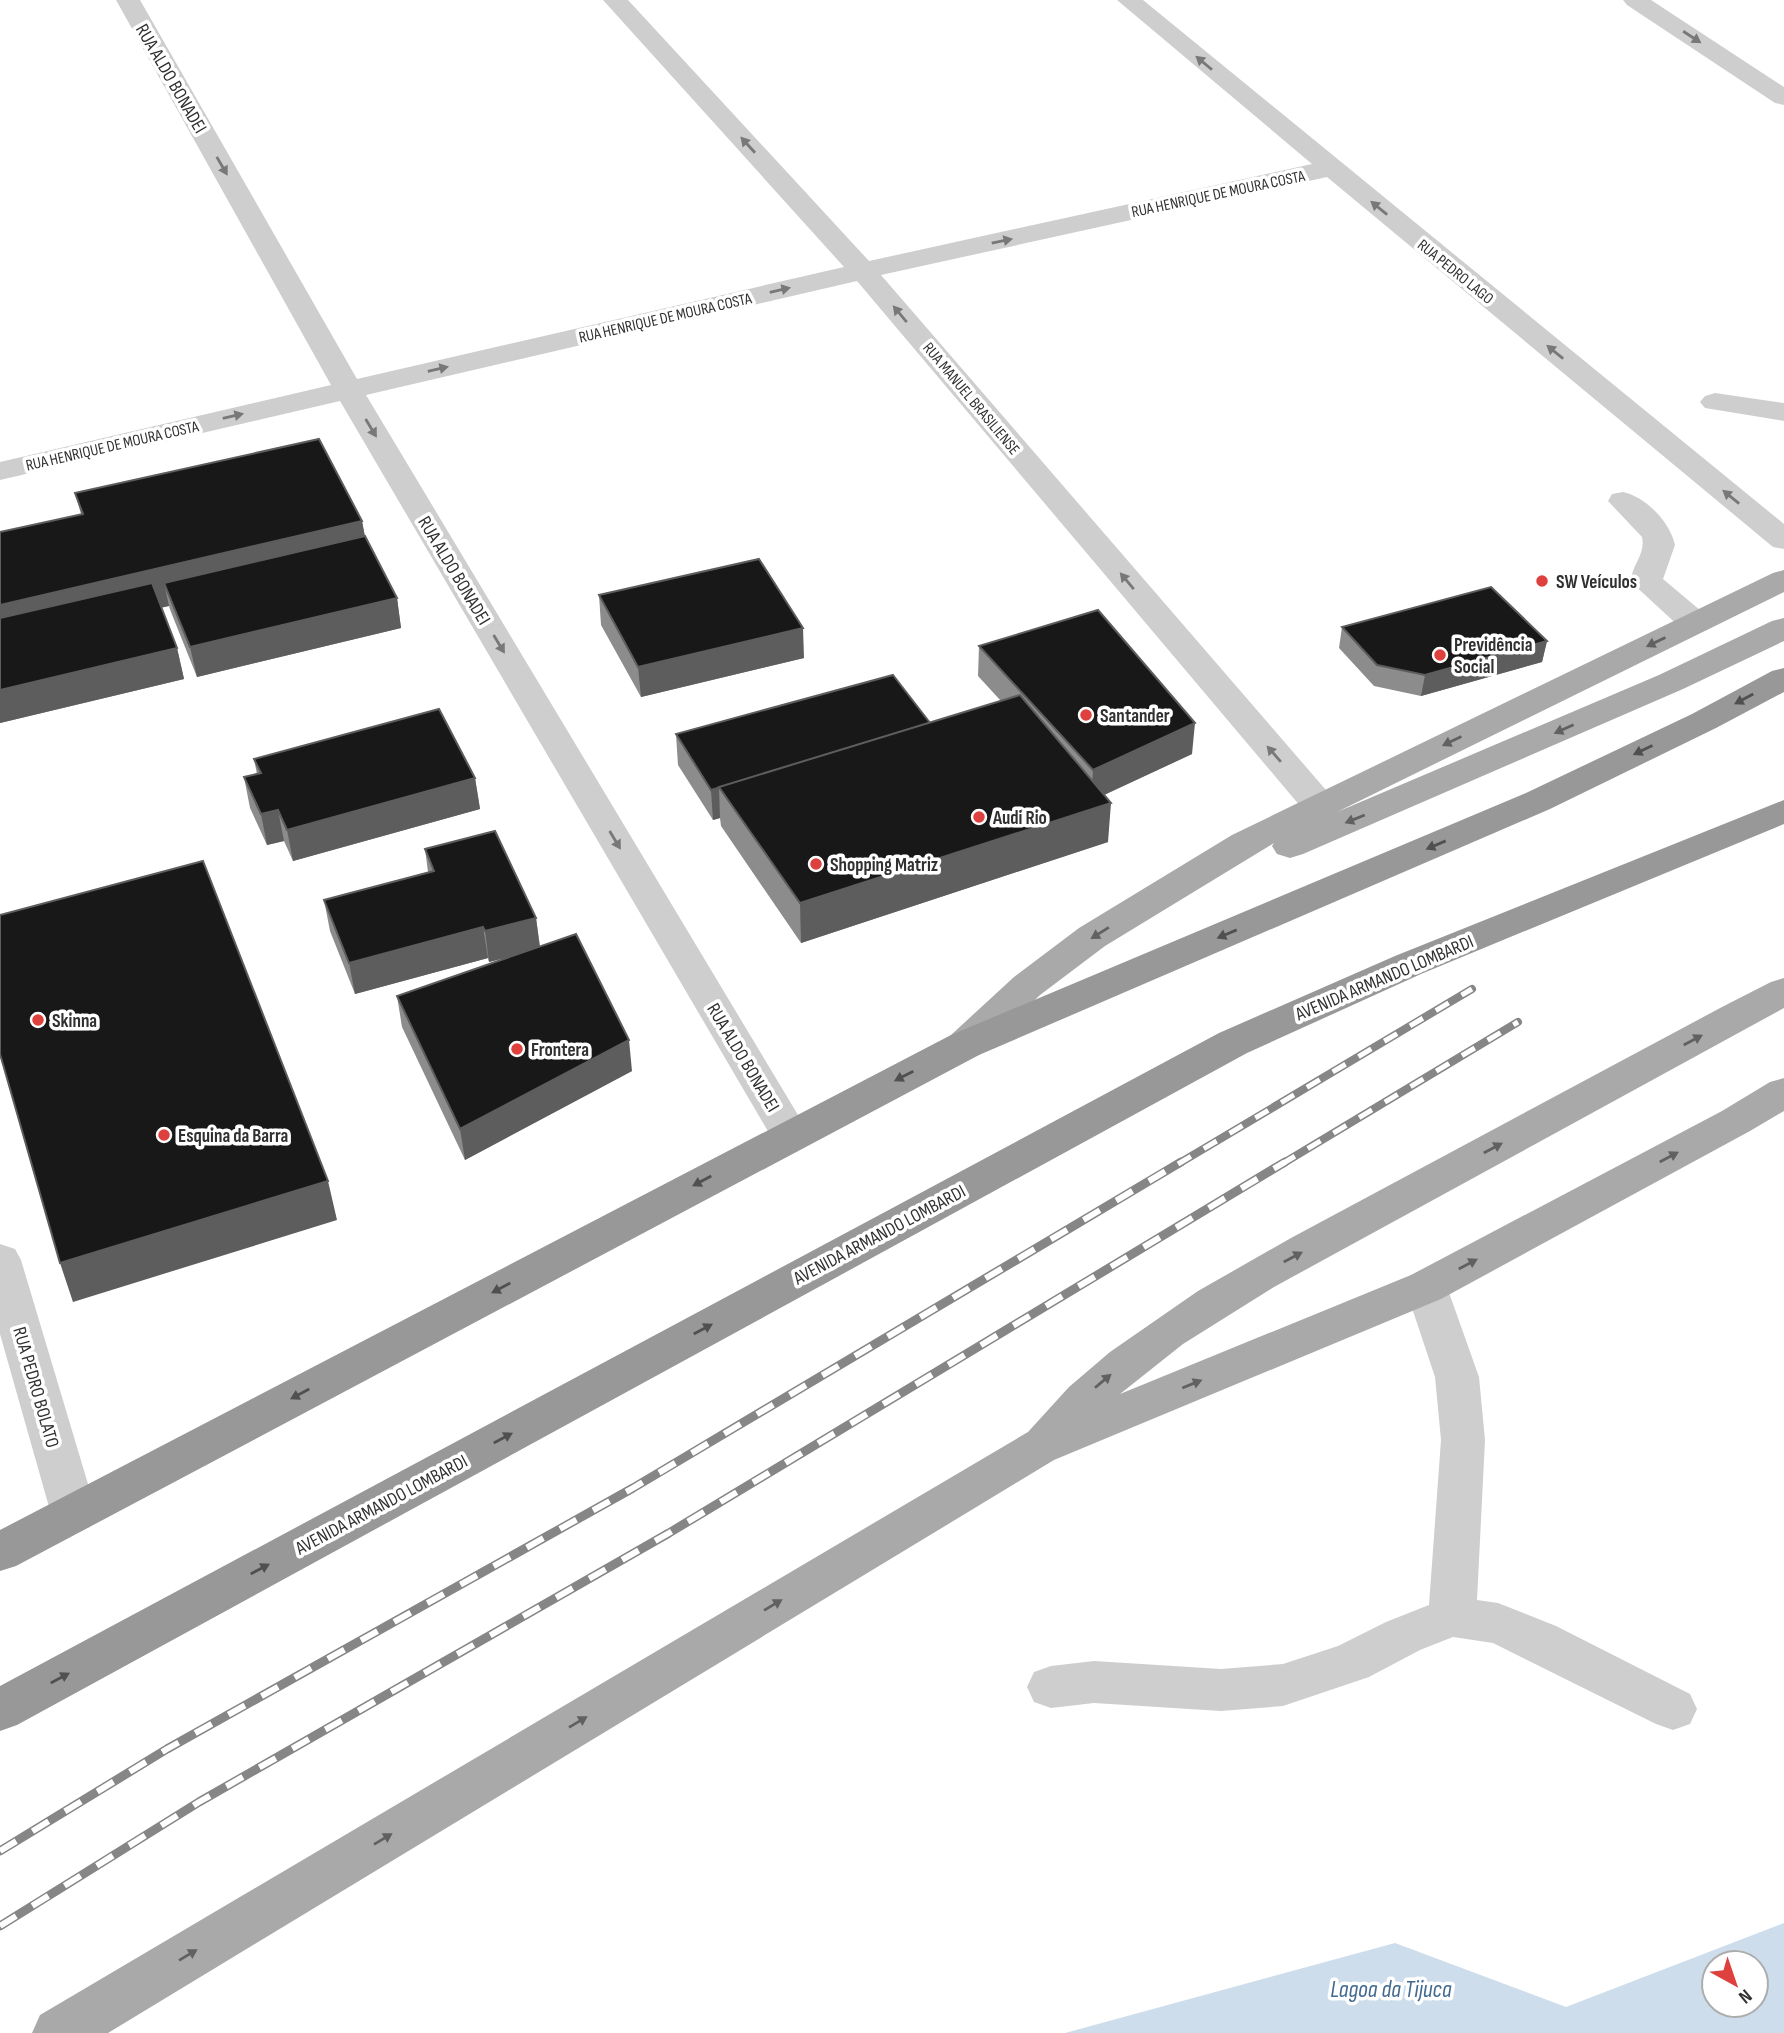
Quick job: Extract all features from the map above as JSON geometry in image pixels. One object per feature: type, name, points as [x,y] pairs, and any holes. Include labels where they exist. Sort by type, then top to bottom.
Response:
[{"type":"highway","points":[[0,1552],[965,1045],[1538,801],[1704,721],[1784,678]]},
{"type":"highway","name":"AVENIDA ARMANDO LOMBARDI","points":[[0,1710],[1233,1043],[1408,965],[1784,811]]},
{"type":"main road","points":[[965,1045],[1027,985],[1092,937],[1245,843],[1784,580]]},
{"type":"main road","points":[[1158,897],[1401,800],[1671,682],[1784,628]]},
{"type":"main road","points":[[1038,1447],[1076,1405],[1138,1352],[1231,1291],[1784,991]]},
{"type":"main road","points":[[59,2033],[1038,1447],[1426,1287],[1737,1121],[1784,1092]]},
{"type":"street","name":"RUA ALDO BONADEI","points":[[128,0],[348,389],[790,1135]]},
{"type":"street","name":"RUA MANUEL BRASILIENSE","points":[[615,0],[863,271],[1319,805]]},
{"type":"street","name":"RUA PEDRO LAGO","points":[[1129,0],[1784,540]]},
{"type":"street","points":[[1635,0],[1784,98]]},
{"type":"street","name":"RUA HENRIQUE DE MOURA COSTA","points":[[0,471],[863,271],[1331,169]]},
{"type":"street","points":[[1715,401],[1784,412]]},
{"type":"street","points":[[1623,501],[1638,513],[1657,536],[1659,551],[1646,574],[1647,582],[1695,623]]},
{"type":"street","name":"RUA PEDRO BOLATO","points":[[0,1260],[74,1514]]},
{"type":"street","points":[[1426,1287],[1457,1377],[1463,1440],[1452,1617]]},
{"type":"street","points":[[1051,1687],[1094,1682],[1221,1690],[1283,1685],[1352,1662],[1403,1636],[1452,1617],[1498,1623],[1673,1709]]},
{"type":"water","name":"Lagoa da Tijuca","points":[[1784,1923],[1784,2033],[1065,2033],[1395,1943],[1566,2007],[1700,1955],[1700,2019],[1770,2019],[1770,1949],[1717,1949]]},
{"type":"building","points":[[319,439],[362,521],[0,605],[0,532],[83,514],[75,493]]},
{"type":"building","points":[[365,536],[397,598],[190,647],[164,583]]},
{"type":"building","points":[[759,559],[803,628],[638,667],[599,595]]},
{"type":"building","points":[[152,583],[177,648],[0,690],[0,618]]},
{"type":"building","name":"Previdência Social","points":[[1491,587],[1547,641],[1425,675],[1377,665],[1342,627]]},
{"type":"building","name":"Santander","points":[[1098,610],[1195,723],[1093,770],[979,646]]},
{"type":"building","points":[[893,675],[930,723],[711,790],[676,734]]},
{"type":"building","points":[[1020,695],[1111,803],[800,903],[719,787]]},
{"type":"building","points":[[439,709],[475,778],[287,830],[278,810],[261,814],[244,777],[261,773],[254,759]]},
{"type":"building","points":[[495,831],[536,918],[485,931],[483,927],[349,963],[324,900],[434,871],[425,849]]},
{"type":"building","name":"Esquina da Barra","points":[[203,861],[328,1181],[60,1263],[0,1054],[0,915]]},
{"type":"building","name":"Frontera","points":[[576,934],[629,1040],[460,1129],[397,996]]},
{"type":"railway","points":[[1178,1164],[1472,989]]},
{"type":"railway","points":[[1282,1164],[1518,1022]]},
{"type":"railway","points":[[0,1851],[167,1749],[633,1488],[1181,1162]]},
{"type":"railway","points":[[0,1926],[199,1802],[669,1533],[1285,1162]]},
{"type":"place","name":"SW Veículos","points":[[1542,581]]},
{"type":"place","name":"Previdência Social","points":[[1440,655]]},
{"type":"place","name":"Santander","points":[[1086,715]]},
{"type":"place","name":"Audi Rio","points":[[979,817]]},
{"type":"place","name":"Shopping Matriz","points":[[816,864]]},
{"type":"place","name":"Skinna","points":[[38,1020]]},
{"type":"place","name":"Frontera","points":[[517,1049]]},
{"type":"place","name":"Esquina da Barra","points":[[164,1135]]}]
